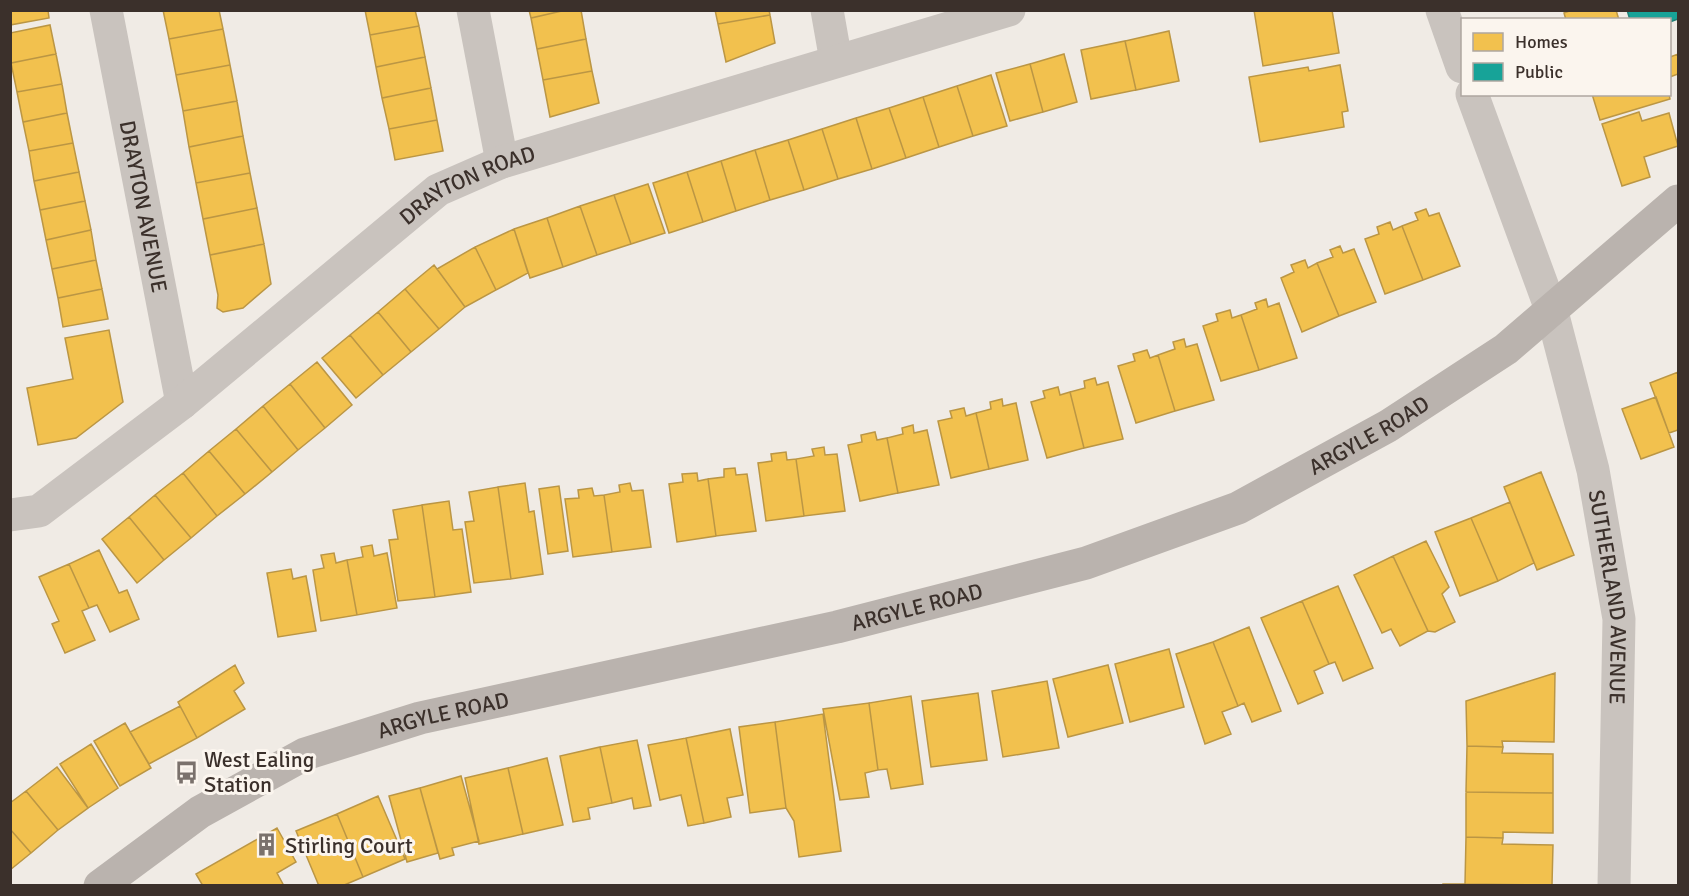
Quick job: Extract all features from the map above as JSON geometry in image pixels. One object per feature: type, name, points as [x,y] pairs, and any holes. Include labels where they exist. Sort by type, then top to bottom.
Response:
[{"type":"main road","name":"ARGYLE ROAD","points":[[100,885],[200,812],[306,754],[420,718],[837,627],[1086,563],[1238,508],[1388,426],[1506,349],[1552,312],[1678,201]]},
{"type":"street","name":"DRAYTON AVENUE","points":[[106,10],[182,403]]},
{"type":"street","points":[[472,10],[502,162]]},
{"type":"street","points":[[827,10],[836,61]]},
{"type":"street","name":"DRAYTON ROAD","points":[[10,515],[39,511],[182,403],[438,190],[502,162],[1009,10]]},
{"type":"street","points":[[1442,10],[1461,64]]},
{"type":"street","name":"SUTHERLAND AVENUE","points":[[1473,96],[1552,312],[1593,470],[1619,619],[1614,885]]},
{"type":"building: Homes","points":[[10,10],[48,10],[49,18],[10,25]]},
{"type":"building: Homes","points":[[163,10],[219,10],[223,29],[169,39]]},
{"type":"building: Homes","points":[[365,10],[415,10],[419,26],[370,35]]},
{"type":"building: Homes","points":[[529,10],[566,10],[531,18]]},
{"type":"building: Homes","points":[[566,10],[581,10],[586,39],[537,49],[531,18]]},
{"type":"building: Homes","points":[[715,10],[769,10],[770,15],[718,24]]},
{"type":"building: Homes","points":[[1254,10],[1332,10],[1339,53],[1263,66]]},
{"type":"building: Homes","points":[[1572,10],[1616,10],[1618,18],[1565,18],[1564,13]]},
{"type":"building: Homes","points":[[770,15],[775,43],[726,62],[718,24]]},
{"type":"building: Homes","points":[[50,25],[56,54],[11,63],[10,33]]},
{"type":"building: Homes","points":[[419,26],[425,57],[376,67],[370,35]]},
{"type":"building: Homes","points":[[223,29],[230,65],[176,75],[169,39]]},
{"type":"building: Homes","points":[[1169,31],[1179,81],[1136,90],[1125,41]]},
{"type":"building: Homes","points":[[586,39],[592,71],[543,80],[537,49]]},
{"type":"building: Homes","points":[[1125,41],[1136,90],[1091,99],[1081,50]]},
{"type":"building: Homes","points":[[56,54],[62,84],[17,92],[11,63]]},
{"type":"building: Homes","points":[[1064,54],[1077,102],[1043,112],[1030,64]]},
{"type":"building: Homes","points":[[1678,54],[1678,74],[1671,77],[1671,57]]},
{"type":"building: Homes","points":[[425,57],[431,88],[382,98],[376,67]]},
{"type":"building: Homes","points":[[1030,64],[1043,112],[1010,121],[996,73]]},
{"type":"building: Homes","points":[[230,65],[237,101],[183,111],[176,75]]},
{"type":"building: Homes","points":[[1340,65],[1348,111],[1342,112],[1344,127],[1260,142],[1249,77],[1308,67],[1309,71]]},
{"type":"building: Homes","points":[[592,71],[599,103],[550,117],[543,80]]},
{"type":"building: Homes","points":[[991,75],[1007,126],[973,136],[957,86]]},
{"type":"building: Homes","points":[[62,84],[67,113],[23,122],[17,92]]},
{"type":"building: Homes","points":[[957,86],[973,136],[939,147],[923,97]]},
{"type":"building: Homes","points":[[431,88],[437,120],[389,129],[382,98]]},
{"type":"building: Homes","points":[[1593,96],[1669,96],[1670,99],[1600,120]]},
{"type":"building: Homes","points":[[923,97],[939,147],[906,158],[889,108]]},
{"type":"building: Homes","points":[[237,101],[243,136],[189,147],[183,111]]},
{"type":"building: Homes","points":[[889,108],[906,158],[872,169],[856,118]]},
{"type":"building: Homes","points":[[1639,112],[1642,121],[1669,113],[1678,146],[1644,157],[1650,177],[1622,186],[1602,124]]},
{"type":"building: Homes","points":[[67,113],[73,143],[29,151],[23,122]]},
{"type":"building: Homes","points":[[856,118],[872,169],[838,179],[822,129]]},
{"type":"building: Homes","points":[[437,120],[443,151],[395,160],[389,129]]},
{"type":"building: Homes","points":[[822,129],[838,179],[804,190],[788,140]]},
{"type":"building: Homes","points":[[243,136],[250,173],[196,183],[189,147]]},
{"type":"building: Homes","points":[[788,140],[804,190],[770,200],[755,150]]},
{"type":"building: Homes","points":[[73,143],[79,172],[34,181],[29,151]]},
{"type":"building: Homes","points":[[755,150],[770,200],[736,211],[721,161]]},
{"type":"building: Homes","points":[[721,161],[736,211],[703,222],[687,172]]},
{"type":"building: Homes","points":[[79,172],[85,201],[40,210],[34,181]]},
{"type":"building: Homes","points":[[687,172],[703,222],[669,233],[653,183]]},
{"type":"building: Homes","points":[[250,173],[257,208],[203,219],[196,183]]},
{"type":"building: Homes","points":[[648,184],[665,233],[631,244],[614,195]]},
{"type":"building: Homes","points":[[614,195],[631,244],[597,255],[580,206]]},
{"type":"building: Homes","points":[[85,201],[91,230],[46,240],[40,210]]},
{"type":"building: Homes","points":[[580,206],[597,255],[563,267],[547,218]]},
{"type":"building: Homes","points":[[257,208],[264,244],[210,255],[203,219]]},
{"type":"building: Homes","points":[[1426,209],[1429,216],[1439,213],[1460,266],[1423,280],[1402,226],[1418,220],[1415,213]]},
{"type":"building: Homes","points":[[547,218],[563,267],[530,278],[514,229]]},
{"type":"building: Homes","points":[[1390,222],[1393,230],[1402,226],[1423,280],[1385,294],[1365,239],[1379,234],[1377,227]]},
{"type":"building: Homes","points":[[514,229],[528,273],[496,290],[475,247]]},
{"type":"building: Homes","points":[[91,230],[96,260],[52,269],[46,240]]},
{"type":"building: Homes","points":[[264,244],[271,284],[243,308],[223,312],[217,308],[218,295],[210,255]]},
{"type":"building: Homes","points":[[1340,246],[1343,253],[1354,249],[1376,302],[1339,316],[1317,263],[1333,257],[1330,250]]},
{"type":"building: Homes","points":[[475,247],[496,290],[465,307],[437,269]]},
{"type":"building: Homes","points":[[96,260],[102,289],[58,298],[52,269]]},
{"type":"building: Homes","points":[[1305,260],[1308,268],[1317,263],[1339,316],[1302,332],[1281,278],[1294,272],[1291,265]]},
{"type":"building: Homes","points":[[434,265],[465,307],[439,329],[405,289]]},
{"type":"building: Homes","points":[[102,289],[108,319],[63,327],[58,298]]},
{"type":"building: Homes","points":[[405,289],[439,329],[411,352],[378,312]]},
{"type":"building: Homes","points":[[1266,299],[1268,307],[1279,303],[1297,358],[1259,370],[1241,315],[1257,309],[1255,303]]},
{"type":"building: Homes","points":[[1230,310],[1232,318],[1241,315],[1259,370],[1221,381],[1203,326],[1218,321],[1216,314]]},
{"type":"building: Homes","points":[[378,312],[411,352],[383,375],[350,335]]},
{"type":"building: Homes","points":[[109,330],[123,402],[76,438],[38,445],[27,388],[73,379],[65,338]]},
{"type":"building: Homes","points":[[350,335],[383,375],[356,398],[322,358]]},
{"type":"building: Homes","points":[[1184,339],[1186,347],[1197,344],[1214,400],[1175,411],[1158,355],[1175,349],[1173,342]]},
{"type":"building: Homes","points":[[1147,350],[1150,358],[1158,355],[1175,411],[1136,423],[1118,366],[1135,361],[1133,354]]},
{"type":"building: Homes","points":[[317,362],[352,405],[325,428],[290,384]]},
{"type":"building: Homes","points":[[1678,372],[1678,430],[1669,433],[1650,383]]},
{"type":"building: Homes","points":[[1095,378],[1097,385],[1108,382],[1123,439],[1084,448],[1070,392],[1085,388],[1084,381]]},
{"type":"building: Homes","points":[[290,384],[325,428],[298,450],[263,406]]},
{"type":"building: Homes","points":[[1058,387],[1060,395],[1070,392],[1084,448],[1047,458],[1031,402],[1045,398],[1043,391]]},
{"type":"building: Homes","points":[[1656,397],[1674,447],[1641,459],[1622,409]]},
{"type":"building: Homes","points":[[1002,399],[1003,406],[1016,403],[1028,460],[989,469],[976,413],[991,409],[990,402]]},
{"type":"building: Homes","points":[[263,406],[298,450],[272,472],[236,429]]},
{"type":"building: Homes","points":[[964,408],[966,416],[976,413],[989,469],[951,478],[938,421],[952,418],[950,411]]},
{"type":"building: Homes","points":[[913,425],[914,433],[927,430],[939,485],[898,493],[887,438],[903,434],[902,428]]},
{"type":"building: Homes","points":[[236,429],[272,472],[245,494],[209,451]]},
{"type":"building: Homes","points":[[875,432],[877,440],[887,438],[898,493],[860,501],[848,445],[862,442],[861,435]]},
{"type":"building: Homes","points":[[824,447],[825,455],[837,454],[845,511],[804,516],[796,459],[814,456],[812,449]]},
{"type":"building: Homes","points":[[209,451],[245,494],[217,516],[183,473]]},
{"type":"building: Homes","points":[[786,452],[787,460],[796,459],[804,516],[766,521],[758,463],[772,461],[771,454]]},
{"type":"building: Homes","points":[[735,468],[736,475],[747,474],[756,531],[716,536],[708,479],[724,477],[724,469]]},
{"type":"building: Homes","points":[[1541,472],[1574,555],[1537,570],[1504,487]]},
{"type":"building: Homes","points":[[183,473],[217,516],[191,538],[155,495]]},
{"type":"building: Homes","points":[[697,473],[698,481],[708,479],[716,536],[677,542],[669,484],[683,482],[682,474]]},
{"type":"building: Homes","points":[[525,483],[529,512],[534,511],[543,574],[511,579],[498,487]]},
{"type":"building: Homes","points":[[630,483],[632,491],[643,490],[651,547],[612,552],[604,495],[620,492],[619,485]]},
{"type":"building: Homes","points":[[559,486],[568,551],[548,554],[539,489]]},
{"type":"building: Homes","points":[[498,487],[511,579],[474,583],[465,522],[474,521],[469,492]]},
{"type":"building: Homes","points":[[592,488],[594,496],[604,495],[612,552],[573,557],[565,499],[579,498],[578,490]]},
{"type":"building: Homes","points":[[155,495],[191,538],[164,560],[129,517]]},
{"type":"building: Homes","points":[[449,501],[453,530],[462,529],[471,592],[435,597],[422,505]]},
{"type":"building: Homes","points":[[1510,502],[1534,563],[1498,581],[1471,518]]},
{"type":"building: Homes","points":[[422,505],[435,597],[398,601],[389,540],[398,539],[393,510]]},
{"type":"building: Homes","points":[[129,517],[164,560],[137,583],[102,539]]},
{"type":"building: Homes","points":[[1471,518],[1498,581],[1460,596],[1435,532]]},
{"type":"building: Homes","points":[[1426,541],[1449,587],[1442,594],[1455,622],[1435,632],[1428,631],[1393,556]]},
{"type":"building: Homes","points":[[372,545],[374,556],[387,553],[397,608],[357,615],[347,560],[363,557],[361,547]]},
{"type":"building: Homes","points":[[99,550],[119,593],[127,590],[139,619],[110,632],[97,605],[89,608],[69,564]]},
{"type":"building: Homes","points":[[334,553],[336,563],[347,560],[357,615],[321,621],[313,570],[324,568],[321,555]]},
{"type":"building: Homes","points":[[1393,556],[1428,631],[1400,646],[1391,629],[1382,633],[1354,575]]},
{"type":"building: Homes","points":[[69,564],[89,608],[82,611],[95,640],[65,653],[52,624],[59,621],[39,577]]},
{"type":"building: Homes","points":[[291,569],[293,579],[306,576],[316,631],[278,637],[267,573]]},
{"type":"building: Homes","points":[[1338,586],[1373,668],[1343,681],[1335,662],[1329,664],[1302,601]]},
{"type":"building: Homes","points":[[1302,601],[1329,664],[1314,671],[1323,693],[1298,704],[1261,618]]},
{"type":"building: Homes","points":[[1249,627],[1281,711],[1252,722],[1244,703],[1238,706],[1213,642]]},
{"type":"building: Homes","points":[[1213,642],[1238,706],[1222,712],[1231,734],[1205,744],[1176,654]]},
{"type":"building: Homes","points":[[1169,649],[1184,707],[1130,722],[1115,664]]},
{"type":"building: Homes","points":[[235,665],[244,683],[234,691],[245,709],[197,738],[178,702]]},
{"type":"building: Homes","points":[[1108,665],[1123,723],[1068,737],[1053,679]]},
{"type":"building: Homes","points":[[1555,673],[1554,742],[1502,741],[1503,747],[1467,746],[1466,701]]},
{"type":"building: Homes","points":[[1047,681],[1059,748],[1003,757],[992,691]]},
{"type":"building: Homes","points":[[978,693],[987,760],[931,767],[922,701]]},
{"type":"building: Homes","points":[[911,696],[923,784],[891,789],[887,769],[878,770],[869,703]]},
{"type":"building: Homes","points":[[869,703],[878,770],[865,773],[869,797],[840,800],[823,709]]},
{"type":"building: Homes","points":[[180,706],[197,738],[149,764],[130,732]]},
{"type":"building: Homes","points":[[823,714],[841,851],[799,857],[794,821],[786,808],[775,722]]},
{"type":"building: Homes","points":[[775,722],[786,808],[750,813],[739,727]]},
{"type":"building: Homes","points":[[125,723],[151,768],[120,786],[94,741]]},
{"type":"building: Homes","points":[[730,729],[743,795],[727,798],[731,817],[704,823],[686,738]]},
{"type":"building: Homes","points":[[686,738],[704,823],[688,826],[681,795],[660,800],[648,745]]},
{"type":"building: Homes","points":[[637,740],[651,806],[634,809],[632,798],[612,803],[600,747]]},
{"type":"building: Homes","points":[[91,744],[118,788],[88,808],[60,764]]},
{"type":"building: Homes","points":[[1467,746],[1503,747],[1502,753],[1553,754],[1553,793],[1466,792]]},
{"type":"building: Homes","points":[[600,747],[612,803],[588,808],[590,819],[573,822],[560,756]]},
{"type":"building: Homes","points":[[547,758],[563,825],[523,834],[508,768]]},
{"type":"building: Homes","points":[[57,767],[88,808],[58,830],[26,791]]},
{"type":"building: Homes","points":[[508,768],[523,834],[479,844],[465,778]]},
{"type":"building: Homes","points":[[461,776],[479,841],[452,848],[454,855],[440,859],[420,788]]},
{"type":"building: Homes","points":[[420,788],[438,853],[407,862],[389,796]]},
{"type":"building: Homes","points":[[26,791],[58,830],[31,853],[10,829],[10,803]]},
{"type":"building: Homes","points":[[1466,792],[1553,793],[1553,833],[1503,832],[1503,838],[1466,837]]},
{"type":"building: Homes","points":[[378,796],[405,859],[363,877],[337,814]]},
{"type":"building: Homes","points":[[337,814],[363,877],[342,886],[319,886],[296,831]]},
{"type":"building: Homes","name":"Stirling Court","points":[[277,828],[296,862],[277,873],[284,886],[203,886],[196,874]]},
{"type":"building: Homes","points":[[10,829],[31,853],[10,870]]},
{"type":"building: Homes","points":[[1466,837],[1503,838],[1502,844],[1553,845],[1552,885],[1465,884]]},
{"type":"building: Homes","points":[[1443,884],[1465,884],[1552,885],[1443,886]]},
{"type":"building: Public","points":[[1627,10],[1678,10],[1678,19],[1671,22],[1671,18],[1629,18]]},
{"type":"place","name":"West Ealing Station","points":[[186,772]]},
{"type":"place","name":"Stirling Court","points":[[267,845]]}]
